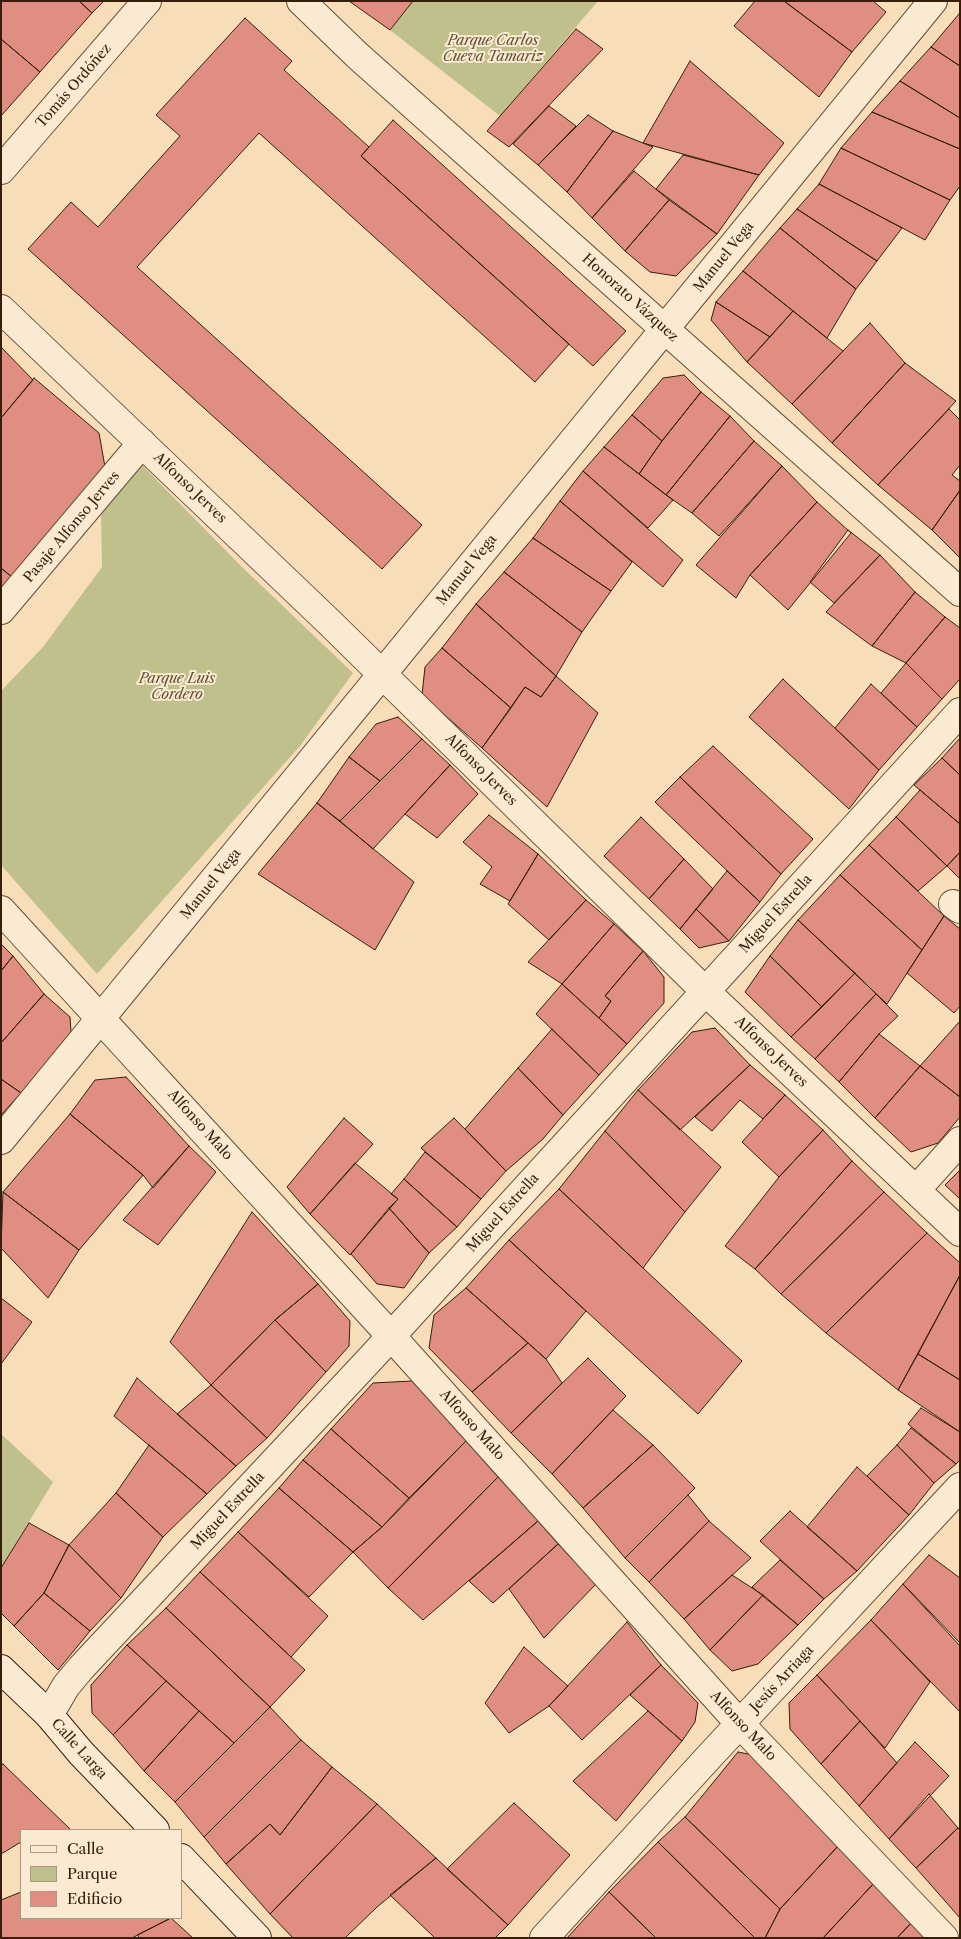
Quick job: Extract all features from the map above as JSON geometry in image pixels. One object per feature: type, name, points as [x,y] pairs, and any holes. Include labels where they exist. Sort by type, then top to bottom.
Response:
[{"type":"street","name":"Tomás Ordóñez","points":[[1,170],[147,1]]},
{"type":"street","name":"Honorato Vázquez","points":[[301,1],[358,56],[960,592]]},
{"type":"street","name":"Manuel Vega","points":[[1,1140],[933,1]]},
{"type":"street","name":"Alfonso Jerves","points":[[1,309],[383,673],[705,991],[960,1232]]},
{"type":"street","name":"Pasaje Alfonso Jerves","points":[[1,610],[142,443]]},
{"type":"street","name":"Miguel Estrella","points":[[49,1715],[66,1686],[81,1668],[391,1336],[960,712]]},
{"type":"street","name":"Alfonso Malo","points":[[1,910],[102,1017],[740,1724],[944,1938]]},
{"type":"street","points":[[916,1190],[960,1141]]},
{"type":"street","name":"Jesús Arriaga","points":[[544,1938],[960,1487]]},
{"type":"street","name":"Calle Larga","points":[[1,1669],[49,1715],[154,1829]]},
{"type":"street","points":[[182,1859],[257,1938]]},
{"type":"green space","name":"Parque Carlos Cueva Tamariz","points":[[413,1],[598,1],[500,116],[390,30]]},
{"type":"green space","name":"Parque Luis Cordero","points":[[140,463],[240,565],[353,673],[300,746],[97,974],[1,865],[1,691],[43,647],[102,567],[101,510]]},
{"type":"green space","points":[[1,1434],[53,1482],[1,1568]]},
{"type":"building","points":[[1,1],[79,1],[92,13],[40,72],[1,39]]},
{"type":"building","points":[[79,1],[104,1],[92,13]]},
{"type":"building","points":[[349,1],[413,1],[390,30]]},
{"type":"building","points":[[755,1],[784,1],[852,52],[819,97],[734,26]]},
{"type":"building","points":[[784,1],[873,1],[886,12],[852,52]]},
{"type":"building","points":[[960,15],[960,66],[931,47]]},
{"type":"building","points":[[245,18],[292,61],[284,70],[369,147],[361,156],[569,344],[535,382],[259,133],[137,267],[422,525],[382,569],[28,249],[71,202],[98,227],[180,136],[156,115]]},
{"type":"building","points":[[576,29],[603,49],[509,147],[487,131]]},
{"type":"building","points":[[1,39],[40,72],[1,116]]},
{"type":"building","points":[[931,47],[960,66],[960,118],[900,81]]},
{"type":"building","points":[[690,61],[784,143],[759,175],[643,143]]},
{"type":"building","points":[[900,81],[960,118],[960,149],[872,112]]},
{"type":"building","points":[[549,106],[576,126],[538,165],[513,144]]},
{"type":"building","points":[[872,112],[960,149],[960,186],[950,200],[841,148]]},
{"type":"building","points":[[588,115],[613,131],[567,192],[538,165]]},
{"type":"building","points":[[393,120],[626,331],[593,366],[361,156]]},
{"type":"building","points":[[613,131],[653,147],[592,218],[567,192]]},
{"type":"building","points":[[841,148],[950,200],[925,240],[819,184]]},
{"type":"building","points":[[683,155],[759,175],[717,234],[656,189]]},
{"type":"building","points":[[634,171],[669,200],[625,251],[592,218]]},
{"type":"building","points":[[819,184],[902,228],[877,261],[797,209]]},
{"type":"building","points":[[669,200],[717,234],[676,276],[650,272],[625,251]]},
{"type":"building","points":[[797,209],[877,261],[856,289],[780,228]]},
{"type":"building","points":[[780,228],[856,289],[827,338],[743,271]]},
{"type":"building","points":[[743,271],[793,311],[770,337],[716,302]]},
{"type":"building","points":[[716,302],[770,337],[747,362],[711,320]]},
{"type":"building","points":[[793,311],[843,351],[792,404],[747,362]]},
{"type":"building","points":[[870,323],[905,363],[832,443],[792,404]]},
{"type":"building","points":[[1,347],[33,380],[1,418]]},
{"type":"building","points":[[905,363],[956,401],[878,485],[832,443]]},
{"type":"building","points":[[684,375],[701,392],[662,441],[632,415],[663,378]]},
{"type":"building","points":[[34,378],[99,433],[105,467],[13,578],[1,568],[1,418]]},
{"type":"building","points":[[701,392],[730,416],[666,495],[639,474],[662,441]]},
{"type":"building","points":[[949,409],[960,420],[960,465],[952,475],[960,481],[960,490],[932,530],[878,485]]},
{"type":"building","points":[[632,415],[662,441],[639,474],[604,447]]},
{"type":"building","points":[[730,416],[754,441],[692,513],[666,495]]},
{"type":"building","points":[[754,441],[782,466],[719,536],[692,513]]},
{"type":"building","points":[[604,447],[673,500],[648,528],[583,471]]},
{"type":"building","points":[[782,466],[817,502],[750,575],[736,598],[696,565]]},
{"type":"building","points":[[583,471],[683,560],[663,587],[560,501]]},
{"type":"building","points":[[960,492],[960,558],[932,530]]},
{"type":"building","points":[[560,501],[632,562],[611,591],[533,538]]},
{"type":"building","points":[[817,502],[851,533],[788,610],[750,575]]},
{"type":"building","points":[[848,530],[880,555],[834,603],[810,582]]},
{"type":"building","points":[[533,538],[611,591],[582,632],[504,572]]},
{"type":"building","points":[[880,555],[915,592],[872,646],[826,612]]},
{"type":"building","points":[[1,568],[13,578],[1,591]]},
{"type":"building","points":[[504,572],[582,632],[556,676],[476,604]]},
{"type":"building","points":[[915,592],[945,617],[906,663],[872,646]]},
{"type":"building","points":[[476,604],[556,676],[541,697],[525,687],[511,708],[442,648]]},
{"type":"building","points":[[945,617],[960,628],[960,679],[942,699],[906,663]]},
{"type":"building","points":[[442,648],[511,708],[482,748],[422,695],[425,667]]},
{"type":"building","points":[[906,663],[942,699],[917,727],[881,693]]},
{"type":"building","points":[[556,676],[598,713],[547,807],[482,748],[525,687],[541,697]]},
{"type":"building","points":[[783,679],[879,770],[849,809],[749,717]]},
{"type":"building","points":[[871,684],[917,727],[879,770],[835,728]]},
{"type":"building","points":[[398,717],[422,739],[380,781],[349,757],[376,724]]},
{"type":"building","points":[[960,738],[960,775],[942,758]]},
{"type":"building","points":[[422,739],[450,765],[373,849],[340,821]]},
{"type":"building","points":[[713,746],[813,839],[781,874],[680,777]]},
{"type":"building","points":[[349,757],[380,781],[340,821],[317,803]]},
{"type":"building","points":[[942,758],[960,775],[960,824],[914,785]]},
{"type":"building","points":[[450,765],[478,794],[437,838],[405,814]]},
{"type":"building","points":[[680,777],[781,874],[760,902],[655,802]]},
{"type":"building","points":[[920,790],[960,824],[960,852],[947,866],[896,817]]},
{"type":"building","points":[[317,803],[414,882],[375,950],[258,874]]},
{"type":"building","points":[[489,815],[538,854],[510,901],[480,884],[492,867],[463,842]]},
{"type":"building","points":[[641,817],[684,859],[649,899],[604,856]]},
{"type":"building","points":[[896,817],[947,866],[918,891],[869,845]]},
{"type":"building","points":[[869,845],[944,916],[922,950],[840,875]]},
{"type":"building","points":[[960,852],[960,879],[947,866]]},
{"type":"building","points":[[538,854],[586,900],[549,940],[508,904]]},
{"type":"building","points":[[684,859],[713,889],[680,929],[649,899]]},
{"type":"building","points":[[727,871],[760,902],[729,941],[696,909]]},
{"type":"building","points":[[840,875],[922,950],[887,1004],[798,920]]},
{"type":"building","points":[[586,900],[614,924],[562,984],[528,962]]},
{"type":"building","points":[[696,909],[729,941],[699,948],[680,929]]},
{"type":"building","points":[[944,916],[960,929],[960,1006],[954,1013],[907,973]]},
{"type":"building","points":[[798,920],[855,973],[822,1007],[770,956]]},
{"type":"building","points":[[614,924],[643,951],[605,996],[611,1001],[599,1018],[562,984]]},
{"type":"building","points":[[1,944],[13,956],[1,971]]},
{"type":"building","points":[[643,951],[664,977],[664,1003],[627,1044],[599,1018],[611,1001],[605,996]]},
{"type":"building","points":[[13,956],[44,994],[1,1043],[1,971]]},
{"type":"building","points":[[770,956],[822,1007],[791,1037],[745,992]]},
{"type":"building","points":[[855,973],[876,994],[815,1059],[791,1037]]},
{"type":"building","points":[[562,984],[627,1044],[599,1075],[536,1014]]},
{"type":"building","points":[[44,994],[70,1017],[71,1032],[21,1093],[1,1079],[1,1043]]},
{"type":"building","points":[[876,994],[898,1016],[879,1034],[839,1082],[815,1059]]},
{"type":"building","points":[[960,1021],[960,1097],[920,1066]]},
{"type":"building","points":[[715,1028],[750,1065],[680,1130],[638,1090],[692,1032]]},
{"type":"building","points":[[552,1029],[599,1075],[563,1115],[518,1068]]},
{"type":"building","points":[[879,1034],[920,1066],[875,1118],[839,1082]]},
{"type":"building","points":[[750,1065],[785,1095],[763,1119],[740,1100],[712,1131],[695,1117]]},
{"type":"building","points":[[920,1066],[960,1097],[960,1117],[938,1143],[911,1152],[875,1118]]},
{"type":"building","points":[[518,1068],[563,1115],[543,1139],[506,1171],[465,1129]]},
{"type":"building","points":[[126,1077],[189,1146],[153,1188],[143,1175],[70,1114],[95,1080]]},
{"type":"building","points":[[1,1079],[21,1093],[1,1115]]},
{"type":"building","points":[[638,1090],[721,1167],[685,1212],[605,1131]]},
{"type":"building","points":[[785,1095],[823,1130],[779,1177],[742,1142]]},
{"type":"building","points":[[70,1114],[143,1175],[79,1250],[3,1192]]},
{"type":"building","points":[[344,1118],[373,1144],[310,1214],[287,1187]]},
{"type":"building","points":[[454,1118],[506,1171],[481,1199],[421,1148]]},
{"type":"building","points":[[823,1130],[852,1161],[755,1269],[725,1246],[779,1177]]},
{"type":"building","points":[[605,1131],[685,1212],[643,1268],[559,1189]]},
{"type":"building","points":[[189,1146],[216,1172],[158,1245],[123,1220]]},
{"type":"building","points":[[425,1152],[481,1199],[457,1227],[404,1179]]},
{"type":"building","points":[[852,1161],[884,1192],[781,1294],[755,1269]]},
{"type":"building","points":[[355,1163],[398,1199],[350,1255],[310,1214]]},
{"type":"building","points":[[960,1170],[960,1199],[945,1185]]},
{"type":"building","points":[[404,1179],[457,1227],[429,1253],[389,1208],[398,1199],[391,1194]]},
{"type":"building","points":[[559,1189],[742,1361],[698,1414],[509,1240]]},
{"type":"building","points":[[3,1192],[79,1250],[48,1298],[1,1248]]},
{"type":"building","points":[[884,1192],[927,1233],[826,1333],[781,1294]]},
{"type":"building","points":[[389,1208],[429,1253],[404,1288],[377,1284],[351,1254]]},
{"type":"building","points":[[252,1212],[318,1284],[275,1320],[211,1385],[170,1342]]},
{"type":"building","points":[[927,1233],[960,1263],[960,1275],[898,1390],[826,1333]]},
{"type":"building","points":[[509,1240],[586,1311],[546,1359],[466,1288]]},
{"type":"building","points":[[960,1275],[960,1380],[918,1354]]},
{"type":"building","points":[[318,1284],[350,1321],[349,1346],[326,1372],[275,1320]]},
{"type":"building","points":[[466,1288],[528,1343],[472,1392],[429,1348],[434,1315]]},
{"type":"building","points":[[1,1298],[32,1322],[1,1364]]},
{"type":"building","points":[[275,1320],[326,1372],[267,1438],[211,1385]]},
{"type":"building","points":[[528,1343],[546,1359],[562,1383],[511,1433],[472,1392]]},
{"type":"building","points":[[918,1354],[960,1380],[960,1432],[898,1390]]},
{"type":"building","points":[[588,1358],[626,1396],[552,1474],[511,1433]]},
{"type":"building","points":[[137,1378],[236,1466],[207,1494],[114,1416]]},
{"type":"building","points":[[412,1381],[466,1441],[409,1498],[331,1429],[373,1383]]},
{"type":"building","points":[[211,1385],[267,1438],[236,1466],[177,1414]]},
{"type":"building","points":[[921,1408],[960,1432],[960,1460],[956,1464],[908,1424]]},
{"type":"building","points":[[613,1410],[653,1445],[583,1508],[552,1474]]},
{"type":"building","points":[[911,1428],[956,1464],[934,1483],[897,1445]]},
{"type":"building","points":[[331,1429],[409,1498],[382,1527],[303,1460]]},
{"type":"building","points":[[466,1441],[498,1477],[388,1588],[353,1552],[382,1527]]},
{"type":"building","points":[[149,1445],[207,1494],[163,1537],[116,1493]]},
{"type":"building","points":[[653,1445],[695,1488],[625,1558],[583,1508]]},
{"type":"building","points":[[897,1445],[934,1483],[909,1515],[867,1476]]},
{"type":"building","points":[[303,1460],[382,1527],[353,1552],[279,1488]]},
{"type":"building","points":[[857,1467],[909,1515],[857,1571],[807,1527]]},
{"type":"building","points":[[498,1477],[538,1521],[423,1620],[388,1588]]},
{"type":"building","points":[[279,1488],[353,1552],[309,1597],[238,1532]]},
{"type":"building","points":[[116,1493],[163,1537],[121,1598],[69,1545]]},
{"type":"building","points":[[688,1495],[709,1521],[649,1582],[625,1558]]},
{"type":"building","points":[[790,1511],[857,1571],[824,1599],[760,1541]]},
{"type":"building","points":[[538,1521],[558,1544],[493,1603],[469,1581]]},
{"type":"building","points":[[709,1521],[751,1558],[684,1619],[649,1582]]},
{"type":"building","points":[[29,1523],[69,1545],[44,1593],[14,1626],[1,1613],[1,1568]]},
{"type":"building","points":[[238,1532],[328,1616],[291,1657],[200,1572]]},
{"type":"building","points":[[558,1544],[596,1584],[544,1638],[509,1589]]},
{"type":"building","points":[[69,1545],[121,1598],[90,1631],[44,1593]]},
{"type":"building","points":[[929,1555],[960,1578],[960,1643],[903,1584]]},
{"type":"building","points":[[780,1560],[824,1599],[798,1625],[752,1587]]},
{"type":"building","points":[[200,1572],[305,1670],[270,1707],[166,1608]]},
{"type":"building","points":[[732,1575],[763,1595],[710,1650],[684,1619]]},
{"type":"building","points":[[903,1584],[960,1646],[960,1712],[871,1620]]},
{"type":"building","points":[[44,1593],[90,1631],[58,1670],[14,1626]]},
{"type":"building","points":[[763,1595],[798,1625],[758,1664],[732,1671],[710,1650]]},
{"type":"building","points":[[166,1608],[270,1707],[234,1743],[127,1645]]},
{"type":"building","points":[[871,1620],[930,1682],[885,1748],[817,1675]]},
{"type":"building","points":[[627,1622],[661,1665],[582,1740],[549,1706]]},
{"type":"building","points":[[127,1645],[166,1681],[113,1735],[92,1713],[91,1685]]},
{"type":"building","points":[[524,1647],[568,1686],[549,1706],[509,1733],[485,1703]]},
{"type":"building","points":[[661,1665],[698,1703],[695,1722],[682,1741],[630,1695]]},
{"type":"building","points":[[817,1675],[860,1721],[821,1764],[790,1729],[789,1703]]},
{"type":"building","points":[[166,1681],[199,1711],[144,1771],[113,1735]]},
{"type":"building","points":[[270,1707],[301,1740],[204,1837],[175,1802]]},
{"type":"building","points":[[199,1711],[234,1743],[175,1802],[144,1771]]},
{"type":"building","points":[[648,1711],[682,1741],[616,1821],[573,1781]]},
{"type":"building","points":[[860,1721],[897,1763],[859,1806],[821,1764]]},
{"type":"building","points":[[301,1740],[332,1767],[280,1835],[270,1824],[226,1864],[204,1837]]},
{"type":"building","points":[[915,1742],[949,1776],[889,1839],[859,1806]]},
{"type":"building","points":[[738,1752],[758,1756],[839,1845],[780,1909],[685,1817]]},
{"type":"building","points":[[3,1764],[70,1829],[20,1829],[20,1843],[1,1854],[1,1765]]},
{"type":"building","points":[[332,1767],[377,1804],[270,1914],[226,1864],[270,1824],[280,1835]]},
{"type":"building","points":[[929,1794],[958,1828],[916,1868],[889,1839]]},
{"type":"building","points":[[514,1803],[570,1855],[508,1925],[447,1869]]},
{"type":"building","points":[[377,1804],[436,1858],[377,1907],[345,1938],[293,1938],[270,1914]]},
{"type":"building","points":[[685,1817],[780,1909],[765,1938],[755,1938],[658,1842]]},
{"type":"building","points":[[958,1828],[960,1830],[960,1918],[916,1868]]},
{"type":"building","points":[[658,1842],[755,1938],[656,1938],[609,1892]]},
{"type":"building","points":[[839,1845],[875,1882],[823,1938],[765,1938],[780,1909]]},
{"type":"building","points":[[436,1858],[508,1925],[495,1938],[435,1938],[390,1895]]},
{"type":"building","points":[[875,1882],[912,1922],[897,1938],[823,1938]]},
{"type":"building","points":[[20,1892],[20,1919],[169,1919],[132,1938],[1,1938],[1,1900]]},
{"type":"building","points":[[609,1892],[656,1938],[567,1938]]},
{"type":"building","points":[[172,1919],[193,1938],[140,1938],[137,1935]]},
{"type":"building","points":[[912,1922],[927,1938],[897,1938]]}]
